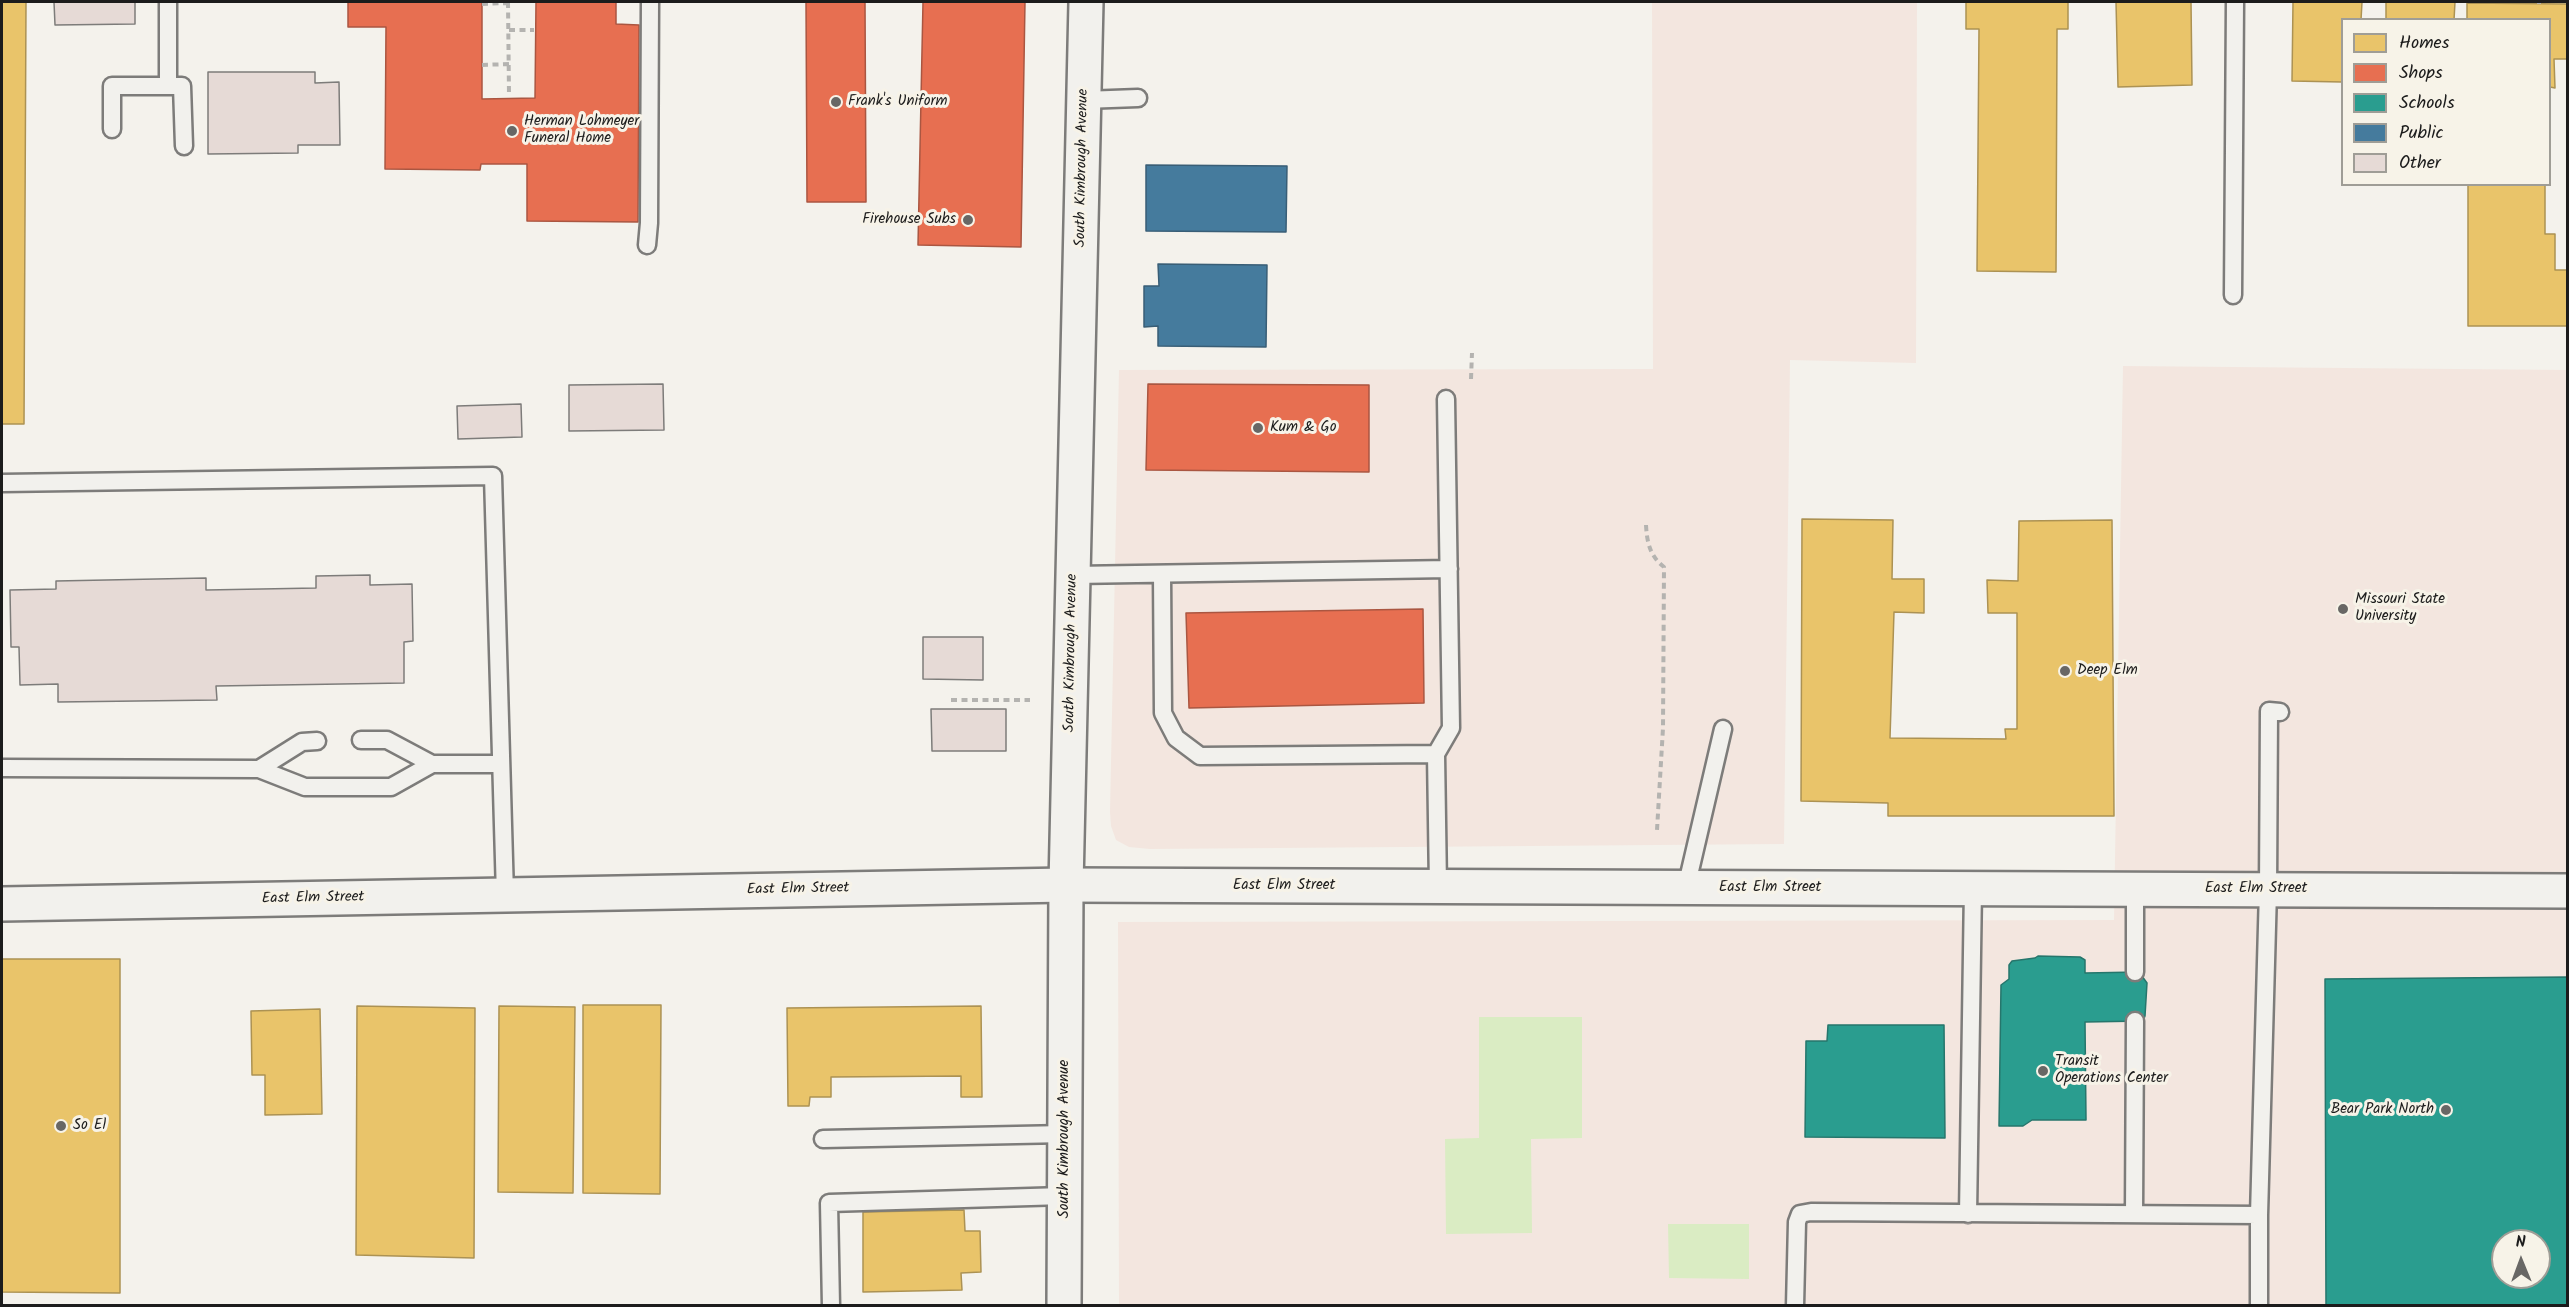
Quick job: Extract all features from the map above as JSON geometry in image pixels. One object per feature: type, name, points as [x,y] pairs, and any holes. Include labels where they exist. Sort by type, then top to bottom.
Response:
[{"type":"street","name":"South Kimbrough Avenue","points":[[1064,1305],[1066,885],[1086,2]]},
{"type":"street","name":"East Elm Street","points":[[2,904],[1066,885],[2568,891]]},
{"type":"lane","points":[[168,2],[168,86]]},
{"type":"lane","points":[[646,244],[649,223],[650,2]]},
{"type":"lane","points":[[2233,295],[2235,2]]},
{"type":"lane","points":[[112,129],[112,86],[182,86],[184,146]]},
{"type":"lane","points":[[1084,100],[1138,98]]},
{"type":"lane","points":[[1438,887],[1436,754],[1451,728],[1446,399]]},
{"type":"lane","points":[[2,483],[494,476],[505,895]]},
{"type":"lane","points":[[1074,575],[1449,569]]},
{"type":"lane","points":[[1162,574],[1163,712],[1176,738],[1200,756],[1436,754]]},
{"type":"lane","points":[[2259,1305],[2259,1215],[2268,890],[2269,711],[2280,712]]},
{"type":"lane","points":[[1686,888],[1723,729]]},
{"type":"lane","points":[[361,740],[387,740],[432,764],[501,764]]},
{"type":"lane","points":[[259,769],[303,742],[317,741]]},
{"type":"lane","points":[[2,768],[259,769],[305,787],[391,787],[432,764]]},
{"type":"lane","points":[[1968,1214],[1973,888]]},
{"type":"lane","points":[[2135,889],[2135,972]]},
{"type":"lane","points":[[2134,1214],[2135,1021]]},
{"type":"lane","points":[[823,1139],[1065,1134]]},
{"type":"lane","points":[[831,1305],[829,1203],[1064,1196]]},
{"type":"lane","points":[[1795,1305],[1797,1222],[1800,1214],[1811,1212],[2259,1215]]},
{"type":"path","points":[[482,4],[508,2],[509,95]]},
{"type":"path","points":[[509,30],[534,30]]},
{"type":"path","points":[[482,65],[509,64]]},
{"type":"path","points":[[1646,525],[1647,539],[1653,559],[1664,567],[1663,728],[1657,830]]},
{"type":"path","points":[[951,700],[1031,700]]},
{"type":"shaded area","points":[[1652,2],[1917,2],[1916,363],[1790,360],[1784,844],[1150,849],[1129,847],[1116,840],[1111,826],[1110,812],[1119,370],[1653,369]]},
{"type":"shaded area","name":"Missouri State University","points":[[2123,366],[2567,370],[2567,1305],[1119,1305],[1118,922],[2114,920]]},
{"type":"green space","points":[[1479,1017],[1582,1017],[1582,1138],[1531,1139],[1532,1233],[1446,1234],[1445,1139],[1479,1138]]},
{"type":"green space","points":[[1668,1224],[1749,1224],[1749,1279],[1669,1278]]},
{"type":"building: Homes","points":[[2,2],[26,2],[24,424],[2,424]]},
{"type":"building: Homes","points":[[1966,2],[2068,2],[2068,29],[2057,29],[2056,272],[1977,271],[1979,29],[1966,29]]},
{"type":"building: Homes","points":[[2116,2],[2191,2],[2192,85],[2118,87]]},
{"type":"building: Homes","points":[[2293,2],[2362,2],[2361,18],[2341,18],[2341,82],[2292,81]]},
{"type":"building: Homes","points":[[2386,2],[2455,2],[2454,18],[2386,18]]},
{"type":"building: Homes","points":[[2467,3],[2568,4],[2568,59],[2554,59],[2555,88],[2551,87],[2551,18],[2467,18]]},
{"type":"building: Homes","points":[[2468,186],[2545,186],[2545,234],[2555,234],[2555,270],[2568,270],[2568,326],[2468,326]]},
{"type":"building: Homes","name":"Deep Elm","points":[[1802,519],[1893,520],[1892,579],[1924,579],[1924,613],[1894,612],[1890,738],[2006,739],[2005,729],[2017,729],[2017,613],[1988,613],[1987,580],[2018,581],[2019,521],[2112,520],[2114,816],[1888,816],[1888,803],[1801,801]]},
{"type":"building: Homes","name":"So El","points":[[2,959],[120,959],[120,1293],[2,1292]]},
{"type":"building: Homes","points":[[583,1005],[661,1005],[660,1194],[583,1193]]},
{"type":"building: Homes","points":[[357,1006],[475,1008],[474,1258],[356,1255]]},
{"type":"building: Homes","points":[[499,1006],[575,1007],[573,1193],[498,1192]]},
{"type":"building: Homes","points":[[981,1006],[982,1097],[961,1097],[961,1076],[831,1077],[831,1097],[810,1097],[809,1106],[788,1106],[787,1008]]},
{"type":"building: Homes","points":[[320,1009],[322,1114],[265,1115],[265,1075],[252,1075],[251,1011]]},
{"type":"building: Homes","points":[[964,1210],[965,1231],[980,1231],[981,1272],[961,1273],[962,1290],[863,1292],[863,1212]]},
{"type":"building: Shops","name":"Herman Lohmeyer Funeral Home","points":[[348,2],[482,2],[482,99],[535,98],[536,2],[616,2],[616,24],[639,25],[638,222],[527,221],[527,164],[481,164],[480,170],[385,169],[386,27],[348,27]]},
{"type":"building: Shops","name":"Frank's Uniform","points":[[806,2],[865,2],[866,202],[807,202]]},
{"type":"building: Shops","points":[[923,2],[1025,2],[1021,247],[918,245]]},
{"type":"building: Shops","name":"Kum & Go","points":[[1148,384],[1369,385],[1369,472],[1146,470]]},
{"type":"building: Shops","points":[[1423,609],[1424,703],[1189,708],[1186,613]]},
{"type":"building: Schools","name":"Transit Operations Center","points":[[2038,956],[2080,957],[2085,960],[2085,973],[2139,972],[2147,983],[2145,1016],[2143,1021],[2085,1022],[2086,1120],[2032,1120],[2023,1126],[1999,1126],[2001,985],[2009,979],[2009,965],[2012,961]]},
{"type":"building: Schools","name":"Bear Park North","points":[[2568,977],[2568,1306],[2326,1306],[2325,979]]},
{"type":"building: Schools","points":[[1828,1025],[1944,1025],[1945,1138],[1805,1137],[1806,1041],[1827,1041]]},
{"type":"building: Public","points":[[1146,165],[1287,166],[1286,232],[1146,231]]},
{"type":"building: Public","points":[[1158,264],[1267,265],[1266,347],[1158,346],[1158,326],[1144,327],[1144,286],[1159,286]]},
{"type":"building: Other","points":[[54,2],[135,2],[135,24],[55,25]]},
{"type":"building: Other","points":[[208,72],[315,72],[315,83],[339,82],[340,145],[298,145],[298,153],[208,154]]},
{"type":"building: Other","points":[[663,384],[664,430],[569,431],[569,385]]},
{"type":"building: Other","points":[[521,404],[522,437],[458,439],[457,406]]},
{"type":"building: Other","points":[[370,575],[370,585],[412,584],[413,641],[404,642],[404,683],[216,686],[217,700],[58,702],[58,684],[20,685],[19,647],[11,647],[10,590],[56,589],[56,581],[206,578],[206,590],[316,588],[316,576]]},
{"type":"building: Other","points":[[923,637],[983,637],[983,680],[923,679]]},
{"type":"building: Other","points":[[931,709],[1006,709],[1006,751],[932,751]]},
{"type":"place","name":"Frank's Uniform","points":[[836,102]]},
{"type":"place","name":"Herman Lohmeyer Funeral Home","points":[[512,131]]},
{"type":"place","name":"Firehouse Subs","points":[[968,220]]},
{"type":"place","name":"Kum & Go","points":[[1258,428]]},
{"type":"place","name":"Missouri State University","points":[[2343,609]]},
{"type":"place","name":"Deep Elm","points":[[2065,671]]},
{"type":"place","name":"Transit Operations Center","points":[[2043,1071]]},
{"type":"place","name":"Bear Park North","points":[[2446,1110]]},
{"type":"place","name":"So El","points":[[61,1126]]}]
